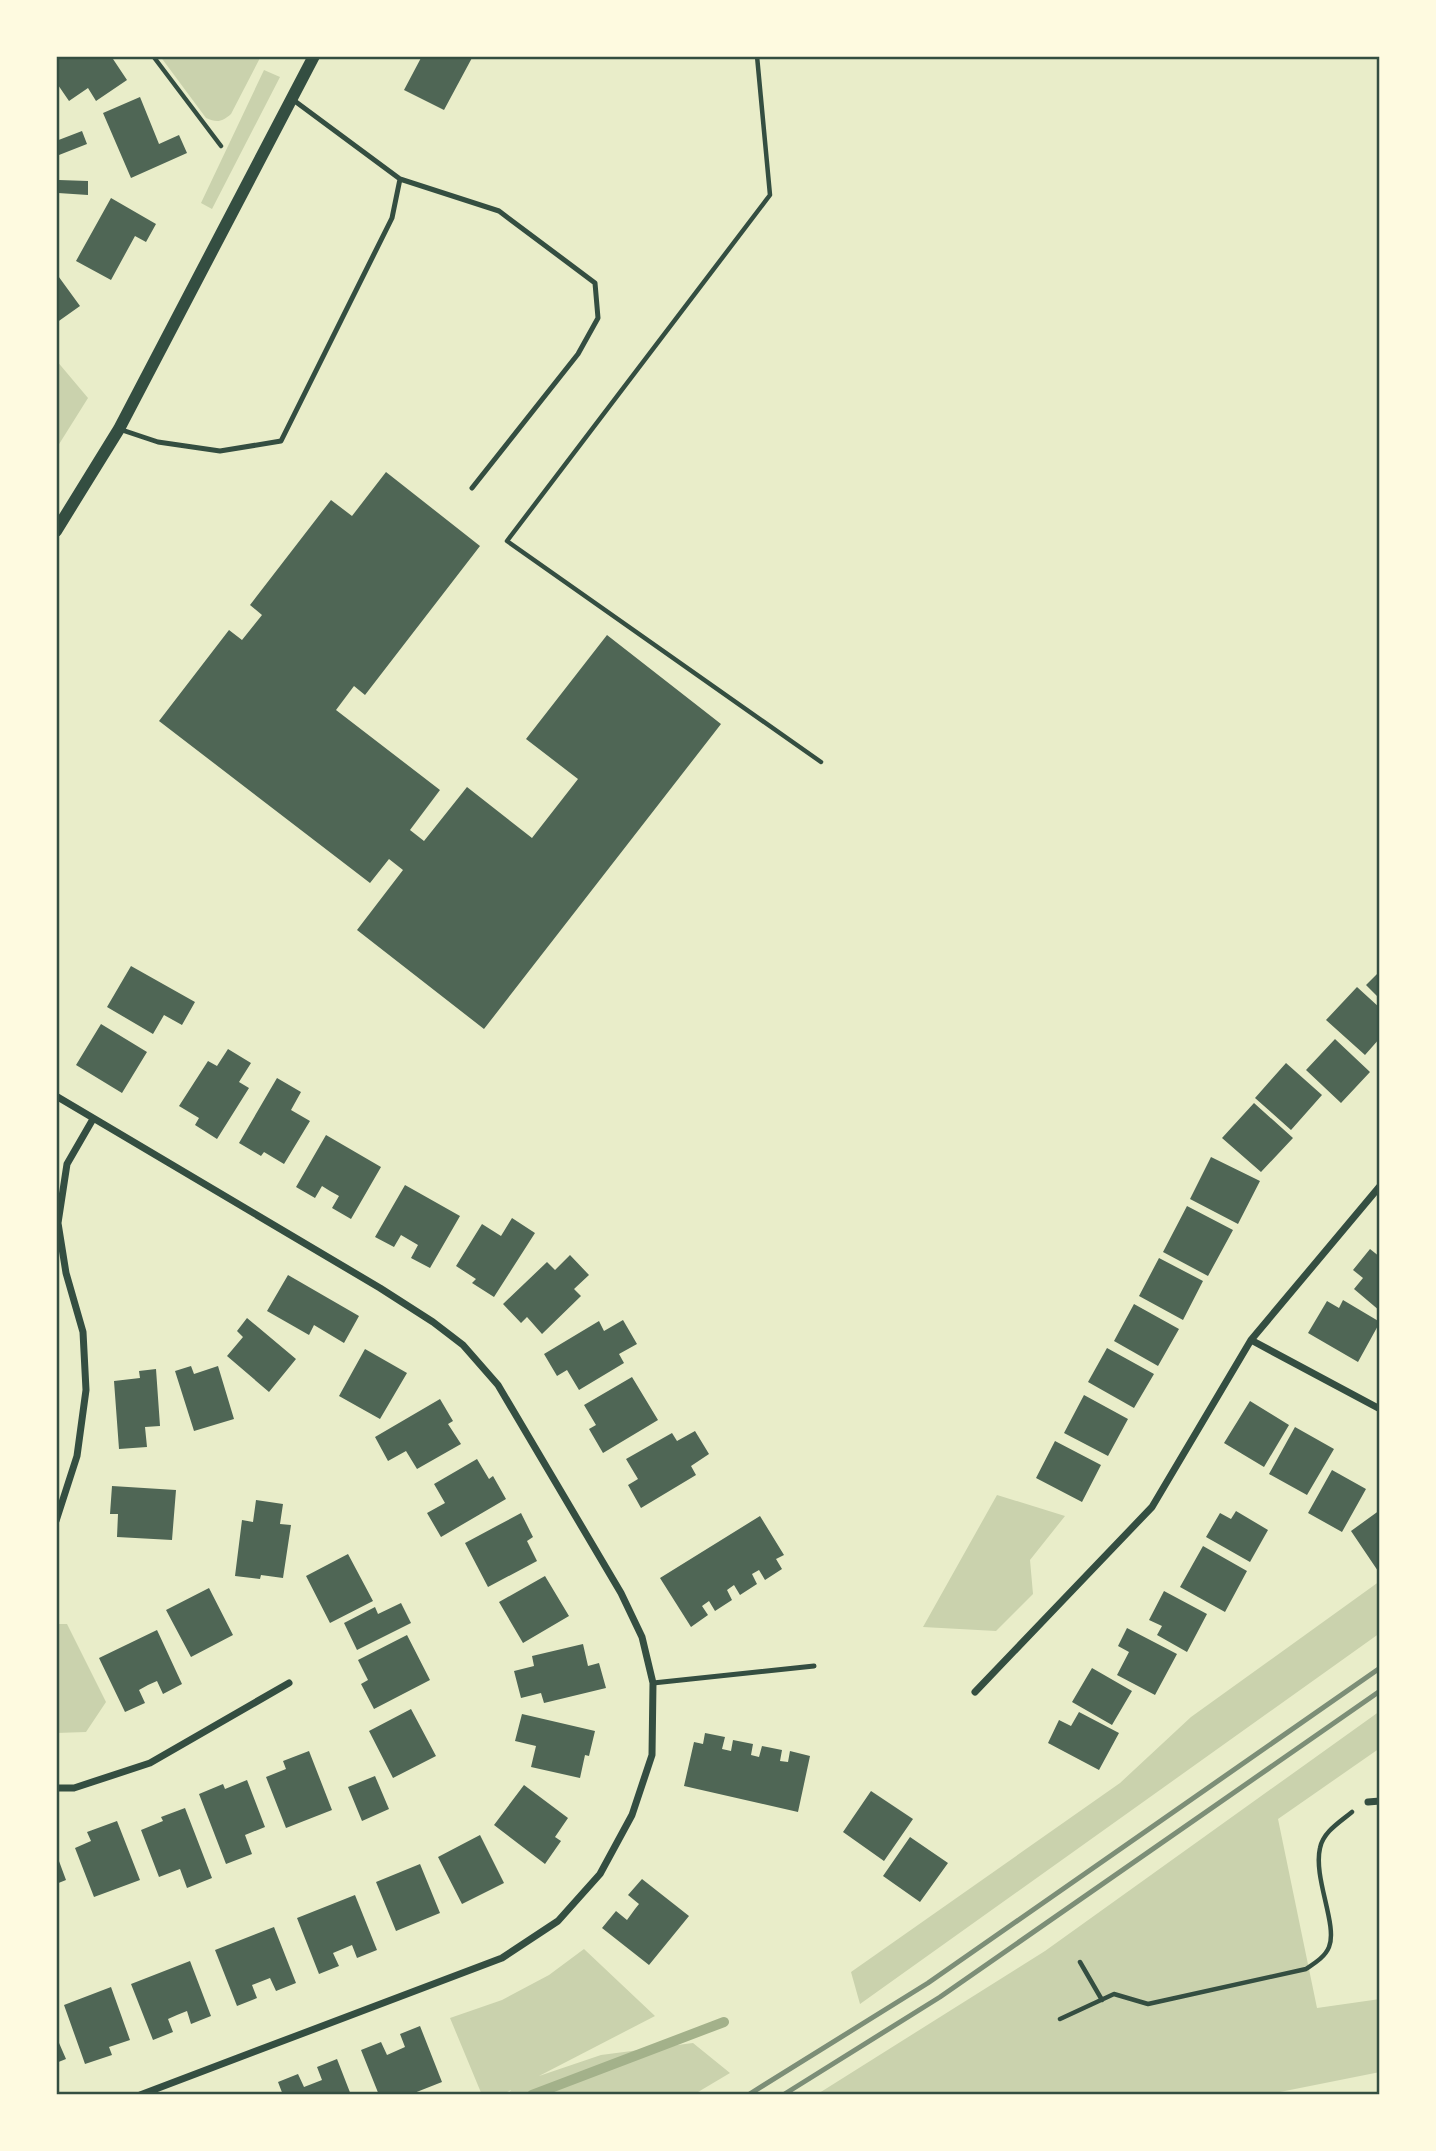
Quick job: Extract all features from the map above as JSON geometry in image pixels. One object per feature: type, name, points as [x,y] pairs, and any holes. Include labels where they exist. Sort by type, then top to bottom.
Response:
[{"type":"street","points":[[56,531],[119,429],[314,56]]},
{"type":"street","points":[[56,1097],[380,1288],[463,1345],[498,1385],[621,1593],[642,1637],[653,1683],[652,1755],[632,1815],[600,1874],[558,1921],[502,1958],[140,2095]]},
{"type":"street","points":[[56,1521],[77,1456],[86,1390],[83,1332],[66,1273],[58,1223],[66,1164],[93,1119]]},
{"type":"street","points":[[975,1692],[1152,1507],[1251,1340],[1380,1186]]},
{"type":"street","points":[[1251,1340],[1380,1409]]},
{"type":"street","points":[[56,1788],[74,1788],[150,1763],[289,1683]]},
{"type":"street","points":[[1368,1802],[1380,1801]]},
{"type":"lane","points":[[292,99],[400,179],[499,211],[595,283],[598,318],[578,354],[472,488]]},
{"type":"lane","points":[[119,429],[158,442],[220,451],[281,441],[392,218],[400,179]]},
{"type":"lane","points":[[653,1683],[814,1666]]},
{"type":"path","points":[[153,56],[221,146]]},
{"type":"path","points":[[757,56],[770,195],[507,541],[821,762]]},
{"type":"path","points":[[1060,2019],[1114,1994],[1148,2004],[1306,1969],[1320,1960],[1329,1947],[1331,1934],[1318,1871],[1320,1847],[1330,1829],[1368,1802]]},
{"type":"path","points":[[1080,1962],[1102,2000]]},
{"type":"green space","points":[[160,56],[261,56],[231,114],[216,121],[206,118]]},
{"type":"green space","points":[[264,70],[280,77],[212,209],[201,203]]},
{"type":"green space","points":[[56,360],[88,398],[56,449]]},
{"type":"green space","points":[[997,1495],[1065,1516],[1030,1560],[1033,1594],[996,1631],[923,1627]]},
{"type":"green space","points":[[1380,1581],[1380,1633],[860,2004],[851,1972],[1120,1783],[1191,1717]]},
{"type":"green space","points":[[56,1624],[67,1624],[106,1702],[86,1732],[56,1733]]},
{"type":"green space","points":[[1380,1711],[1380,1748],[1278,1819],[1317,2008],[1380,1999],[1380,2072],[1265,2095],[816,2095],[1045,1951]]},
{"type":"green space","points":[[584,1949],[655,2016],[539,2076],[601,2055],[693,2043],[730,2073],[693,2095],[508,2095],[511,2090],[501,2095],[482,2095],[450,2018],[502,2000],[549,1975]]},
{"type":"building","points":[[56,56],[90,56],[92,59],[97,56],[111,56],[127,80],[96,101],[88,88],[69,101],[56,82]]},
{"type":"building","points":[[422,56],[473,56],[444,110],[404,90]]},
{"type":"building","points":[[140,97],[159,144],[179,135],[187,153],[131,178],[103,113]]},
{"type":"building","points":[[82,131],[87,144],[59,155],[56,141]]},
{"type":"building","points":[[59,180],[88,181],[88,195],[58,193]]},
{"type":"building","points":[[111,198],[156,224],[146,242],[135,236],[111,280],[76,261]]},
{"type":"building","points":[[56,273],[80,306],[56,323]]},
{"type":"building","points":[[386,472],[480,546],[365,695],[354,686],[336,710],[440,790],[410,830],[424,841],[467,787],[532,838],[578,779],[526,739],[607,635],[721,724],[484,1029],[357,930],[403,870],[389,859],[370,883],[159,721],[229,630],[242,640],[262,615],[250,605],[331,500],[352,516]]},
{"type":"building","points":[[131,966],[195,1002],[182,1025],[164,1015],[153,1034],[107,1007]]},
{"type":"building","points":[[1380,971],[1380,999],[1366,985]]},
{"type":"building","points":[[1357,987],[1380,1008],[1380,1038],[1365,1055],[1326,1020]]},
{"type":"building","points":[[101,1024],[147,1052],[122,1093],[76,1065]]},
{"type":"building","points":[[1335,1039],[1370,1072],[1341,1103],[1306,1070]]},
{"type":"building","points":[[228,1049],[251,1063],[239,1082],[249,1088],[217,1139],[195,1125],[199,1118],[179,1106],[208,1061],[217,1066]]},
{"type":"building","points":[[1286,1063],[1322,1095],[1291,1130],[1255,1098]]},
{"type":"building","points":[[277,1078],[301,1092],[291,1110],[310,1121],[284,1164],[264,1152],[261,1156],[239,1143]]},
{"type":"building","points":[[1254,1103],[1293,1138],[1261,1172],[1222,1138]]},
{"type":"building","points":[[326,1135],[381,1167],[351,1219],[332,1208],[339,1196],[322,1186],[315,1198],[296,1187]]},
{"type":"building","points":[[1211,1157],[1260,1181],[1238,1224],[1190,1199]]},
{"type":"building","points":[[405,1185],[460,1216],[430,1268],[411,1258],[418,1245],[401,1235],[394,1247],[375,1237]]},
{"type":"building","points":[[1187,1206],[1233,1230],[1208,1276],[1163,1252]]},
{"type":"building","points":[[512,1218],[535,1233],[494,1297],[472,1283],[476,1279],[456,1266],[482,1224],[501,1236]]},
{"type":"building","points":[[1370,1249],[1380,1257],[1380,1311],[1354,1289],[1363,1278],[1353,1270]]},
{"type":"building","points":[[570,1255],[589,1275],[574,1289],[581,1296],[542,1334],[527,1317],[521,1323],[503,1304],[547,1262],[555,1270]]},
{"type":"building","points":[[1159,1258],[1203,1281],[1183,1320],[1139,1296]]},
{"type":"building","points":[[288,1275],[359,1316],[344,1343],[314,1325],[309,1335],[267,1311]]},
{"type":"building","points":[[1343,1300],[1380,1322],[1358,1362],[1308,1333],[1327,1301],[1339,1308]]},
{"type":"building","points":[[1134,1304],[1179,1329],[1158,1366],[1114,1341]]},
{"type":"building","points":[[247,1318],[296,1359],[269,1392],[227,1356],[243,1337],[237,1331]]},
{"type":"building","points":[[623,1320],[637,1344],[619,1354],[624,1363],[579,1390],[567,1370],[557,1376],[544,1354],[599,1321],[604,1331]]},
{"type":"building","points":[[1107,1348],[1154,1374],[1134,1408],[1088,1382]]},
{"type":"building","points":[[365,1349],[407,1373],[380,1419],[339,1396]]},
{"type":"building","points":[[191,1366],[194,1374],[218,1366],[234,1419],[194,1431],[175,1371]]},
{"type":"building","points":[[156,1369],[160,1426],[145,1427],[147,1447],[119,1449],[114,1381],[140,1378],[139,1371]]},
{"type":"building","points":[[632,1377],[658,1420],[603,1453],[589,1429],[596,1425],[584,1405]]},
{"type":"building","points":[[1084,1395],[1128,1419],[1108,1456],[1064,1433]]},
{"type":"building","points":[[440,1399],[453,1421],[448,1424],[461,1444],[417,1469],[406,1451],[388,1461],[375,1437]]},
{"type":"building","points":[[1250,1401],[1289,1425],[1264,1467],[1224,1443]]},
{"type":"building","points":[[1295,1427],[1334,1449],[1307,1495],[1269,1474]]},
{"type":"building","points":[[695,1431],[709,1454],[691,1466],[696,1475],[641,1508],[628,1485],[638,1479],[626,1459],[672,1433],[677,1441]]},
{"type":"building","points":[[1055,1441],[1101,1465],[1082,1502],[1036,1478]]},
{"type":"building","points":[[477,1459],[489,1479],[493,1476],[506,1499],[441,1537],[427,1513],[445,1503],[434,1484]]},
{"type":"building","points":[[1332,1470],[1366,1489],[1342,1532],[1308,1513]]},
{"type":"building","points":[[112,1486],[176,1490],[172,1540],[117,1537],[118,1514],[110,1514]]},
{"type":"building","points":[[256,1500],[283,1504],[280,1524],[291,1525],[283,1578],[235,1576],[242,1520],[253,1522]]},
{"type":"building","points":[[1380,1510],[1380,1574],[1351,1531]]},
{"type":"building","points":[[1236,1511],[1268,1530],[1250,1562],[1206,1537],[1220,1513],[1231,1519]]},
{"type":"building","points":[[521,1513],[533,1537],[527,1541],[537,1561],[488,1587],[465,1543]]},
{"type":"building","points":[[760,1516],[784,1555],[776,1559],[782,1569],[765,1580],[759,1570],[752,1574],[757,1584],[740,1595],[734,1585],[727,1590],[732,1600],[715,1611],[709,1601],[702,1606],[708,1615],[691,1627],[660,1578]]},
{"type":"building","points":[[1203,1546],[1247,1571],[1225,1612],[1180,1587]]},
{"type":"building","points":[[348,1554],[373,1601],[330,1623],[306,1576]]},
{"type":"building","points":[[545,1576],[569,1616],[523,1643],[499,1602]]},
{"type":"building","points":[[209,1588],[233,1635],[191,1657],[166,1610]]},
{"type":"building","points":[[1164,1591],[1207,1614],[1187,1652],[1157,1635],[1162,1626],[1149,1620]]},
{"type":"building","points":[[401,1603],[411,1623],[357,1650],[344,1623],[375,1607],[378,1614]]},
{"type":"building","points":[[1127,1628],[1177,1654],[1155,1695],[1117,1675],[1129,1652],[1118,1646]]},
{"type":"building","points":[[157,1630],[182,1684],[163,1694],[157,1681],[148,1685],[139,1690],[145,1703],[125,1712],[99,1658]]},
{"type":"building","points":[[407,1635],[430,1680],[374,1709],[361,1684],[368,1680],[358,1660]]},
{"type":"building","points":[[583,1644],[588,1666],[599,1663],[606,1688],[544,1703],[541,1693],[521,1698],[514,1671],[534,1666],[532,1656]]},
{"type":"building","points":[[1092,1668],[1132,1691],[1112,1725],[1072,1702]]},
{"type":"building","points":[[411,1709],[436,1756],[393,1778],[369,1731]]},
{"type":"building","points":[[1079,1712],[1119,1733],[1099,1770],[1048,1743],[1059,1720],[1071,1726]]},
{"type":"building","points":[[522,1714],[595,1731],[589,1756],[585,1755],[580,1778],[531,1767],[536,1746],[515,1741]]},
{"type":"building","points":[[705,1733],[725,1737],[722,1749],[731,1751],[733,1740],[753,1744],[751,1755],[759,1757],[762,1746],[782,1750],[780,1761],[788,1762],[790,1751],[810,1756],[798,1812],[684,1786],[694,1742],[703,1744]]},
{"type":"building","points":[[309,1751],[332,1810],[286,1828],[266,1777],[286,1769],[283,1761]]},
{"type":"building","points":[[375,1776],[389,1809],[362,1821],[348,1787]]},
{"type":"building","points":[[247,1780],[265,1827],[245,1835],[252,1854],[226,1864],[199,1794],[223,1784],[225,1789]]},
{"type":"building","points":[[524,1785],[568,1818],[555,1837],[561,1841],[545,1864],[494,1825]]},
{"type":"building","points":[[871,1791],[913,1819],[884,1861],[843,1832]]},
{"type":"building","points":[[185,1808],[212,1878],[187,1888],[180,1869],[159,1877],[141,1830],[163,1821],[161,1817]]},
{"type":"building","points":[[117,1821],[140,1880],[94,1897],[75,1848],[91,1841],[87,1832]]},
{"type":"building","points":[[480,1835],[504,1883],[462,1904],[438,1857]]},
{"type":"building","points":[[910,1837],[948,1863],[920,1902],[883,1876]]},
{"type":"building","points":[[56,1853],[66,1880],[56,1884]]},
{"type":"building","points":[[420,1864],[440,1913],[396,1931],[376,1882]]},
{"type":"building","points":[[642,1879],[689,1916],[649,1965],[602,1928],[616,1911],[627,1920],[639,1904],[628,1895]]},
{"type":"building","points":[[355,1895],[377,1950],[357,1958],[352,1945],[333,1953],[339,1966],[319,1974],[297,1918]]},
{"type":"building","points":[[274,1927],[296,1983],[276,1991],[270,1978],[252,1985],[257,1998],[237,2006],[215,1950]]},
{"type":"building","points":[[190,1961],[211,2016],[191,2024],[187,2011],[177,2015],[168,2019],[173,2032],[153,2040],[131,1984]]},
{"type":"building","points":[[111,1987],[130,2040],[109,2047],[112,2055],[85,2064],[64,2005]]},
{"type":"building","points":[[420,2026],[442,2082],[409,2095],[379,2095],[361,2050],[381,2042],[387,2055],[405,2047],[400,2034]]},
{"type":"building","points":[[56,2036],[66,2059],[56,2063]]},
{"type":"building","points":[[337,2059],[351,2095],[283,2095],[278,2082],[298,2074],[304,2087],[322,2080],[317,2067]]},
{"type":"waterway","points":[[532,2095],[724,2022]]},
{"type":"railway","points":[[748,2095],[928,1983],[1380,1668]]},
{"type":"railway","points":[[783,2095],[940,1997],[1380,1691]]}]
